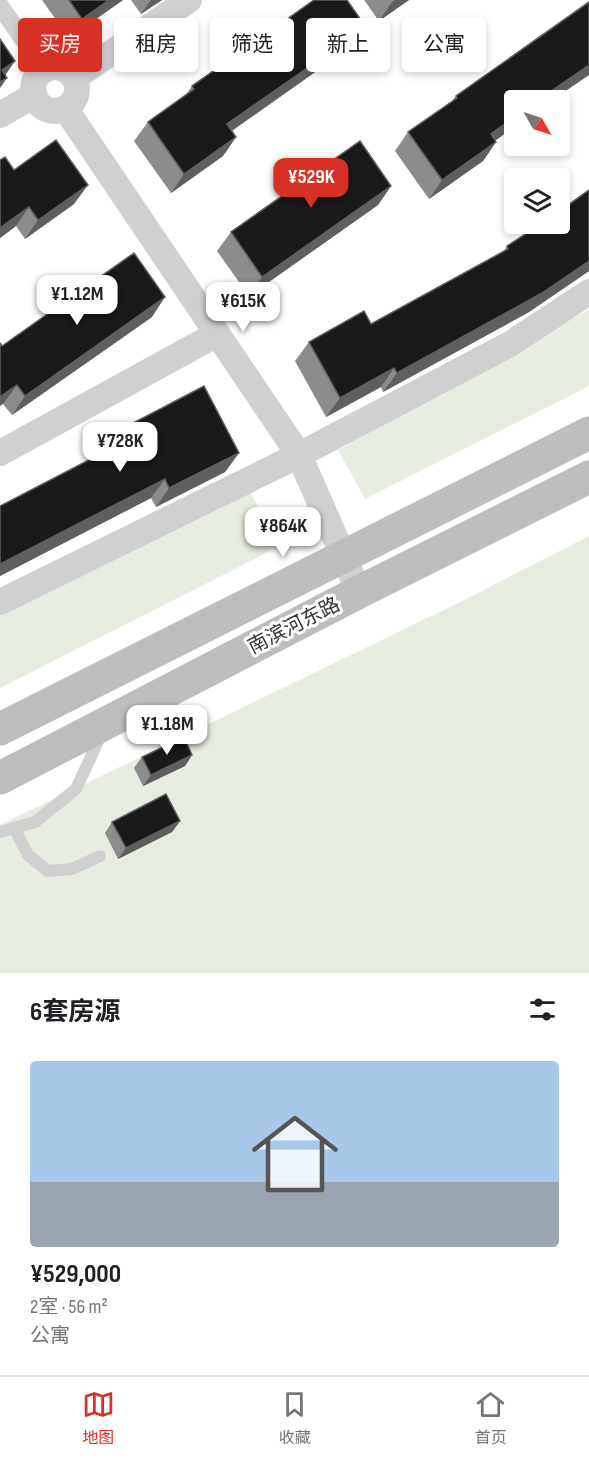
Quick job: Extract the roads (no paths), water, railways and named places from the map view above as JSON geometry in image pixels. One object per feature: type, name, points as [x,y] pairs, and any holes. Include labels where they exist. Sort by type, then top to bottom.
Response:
[{"type":"main road","name":"南滨河东路","points":[[0,729],[589,433]]},
{"type":"main road","name":"南滨河东路","points":[[0,778],[359,592],[589,477]]},
{"type":"street","points":[[74,78],[189,0]]},
{"type":"street","points":[[0,6],[18,32]]},
{"type":"street","points":[[42,72],[34,82],[34,95],[41,106],[48,110],[65,108],[72,103],[77,86],[69,72]]},
{"type":"street","points":[[0,115],[34,95]]},
{"type":"street","points":[[65,108],[299,455],[359,592]]},
{"type":"street","points":[[0,602],[299,455],[510,344],[589,292]]},
{"type":"street","points":[[0,453],[217,334]]},
{"type":"lane","points":[[0,832],[35,822],[76,789],[106,723]]},
{"type":"lane","points":[[14,828],[27,855],[48,871],[72,869],[100,856]]}]
